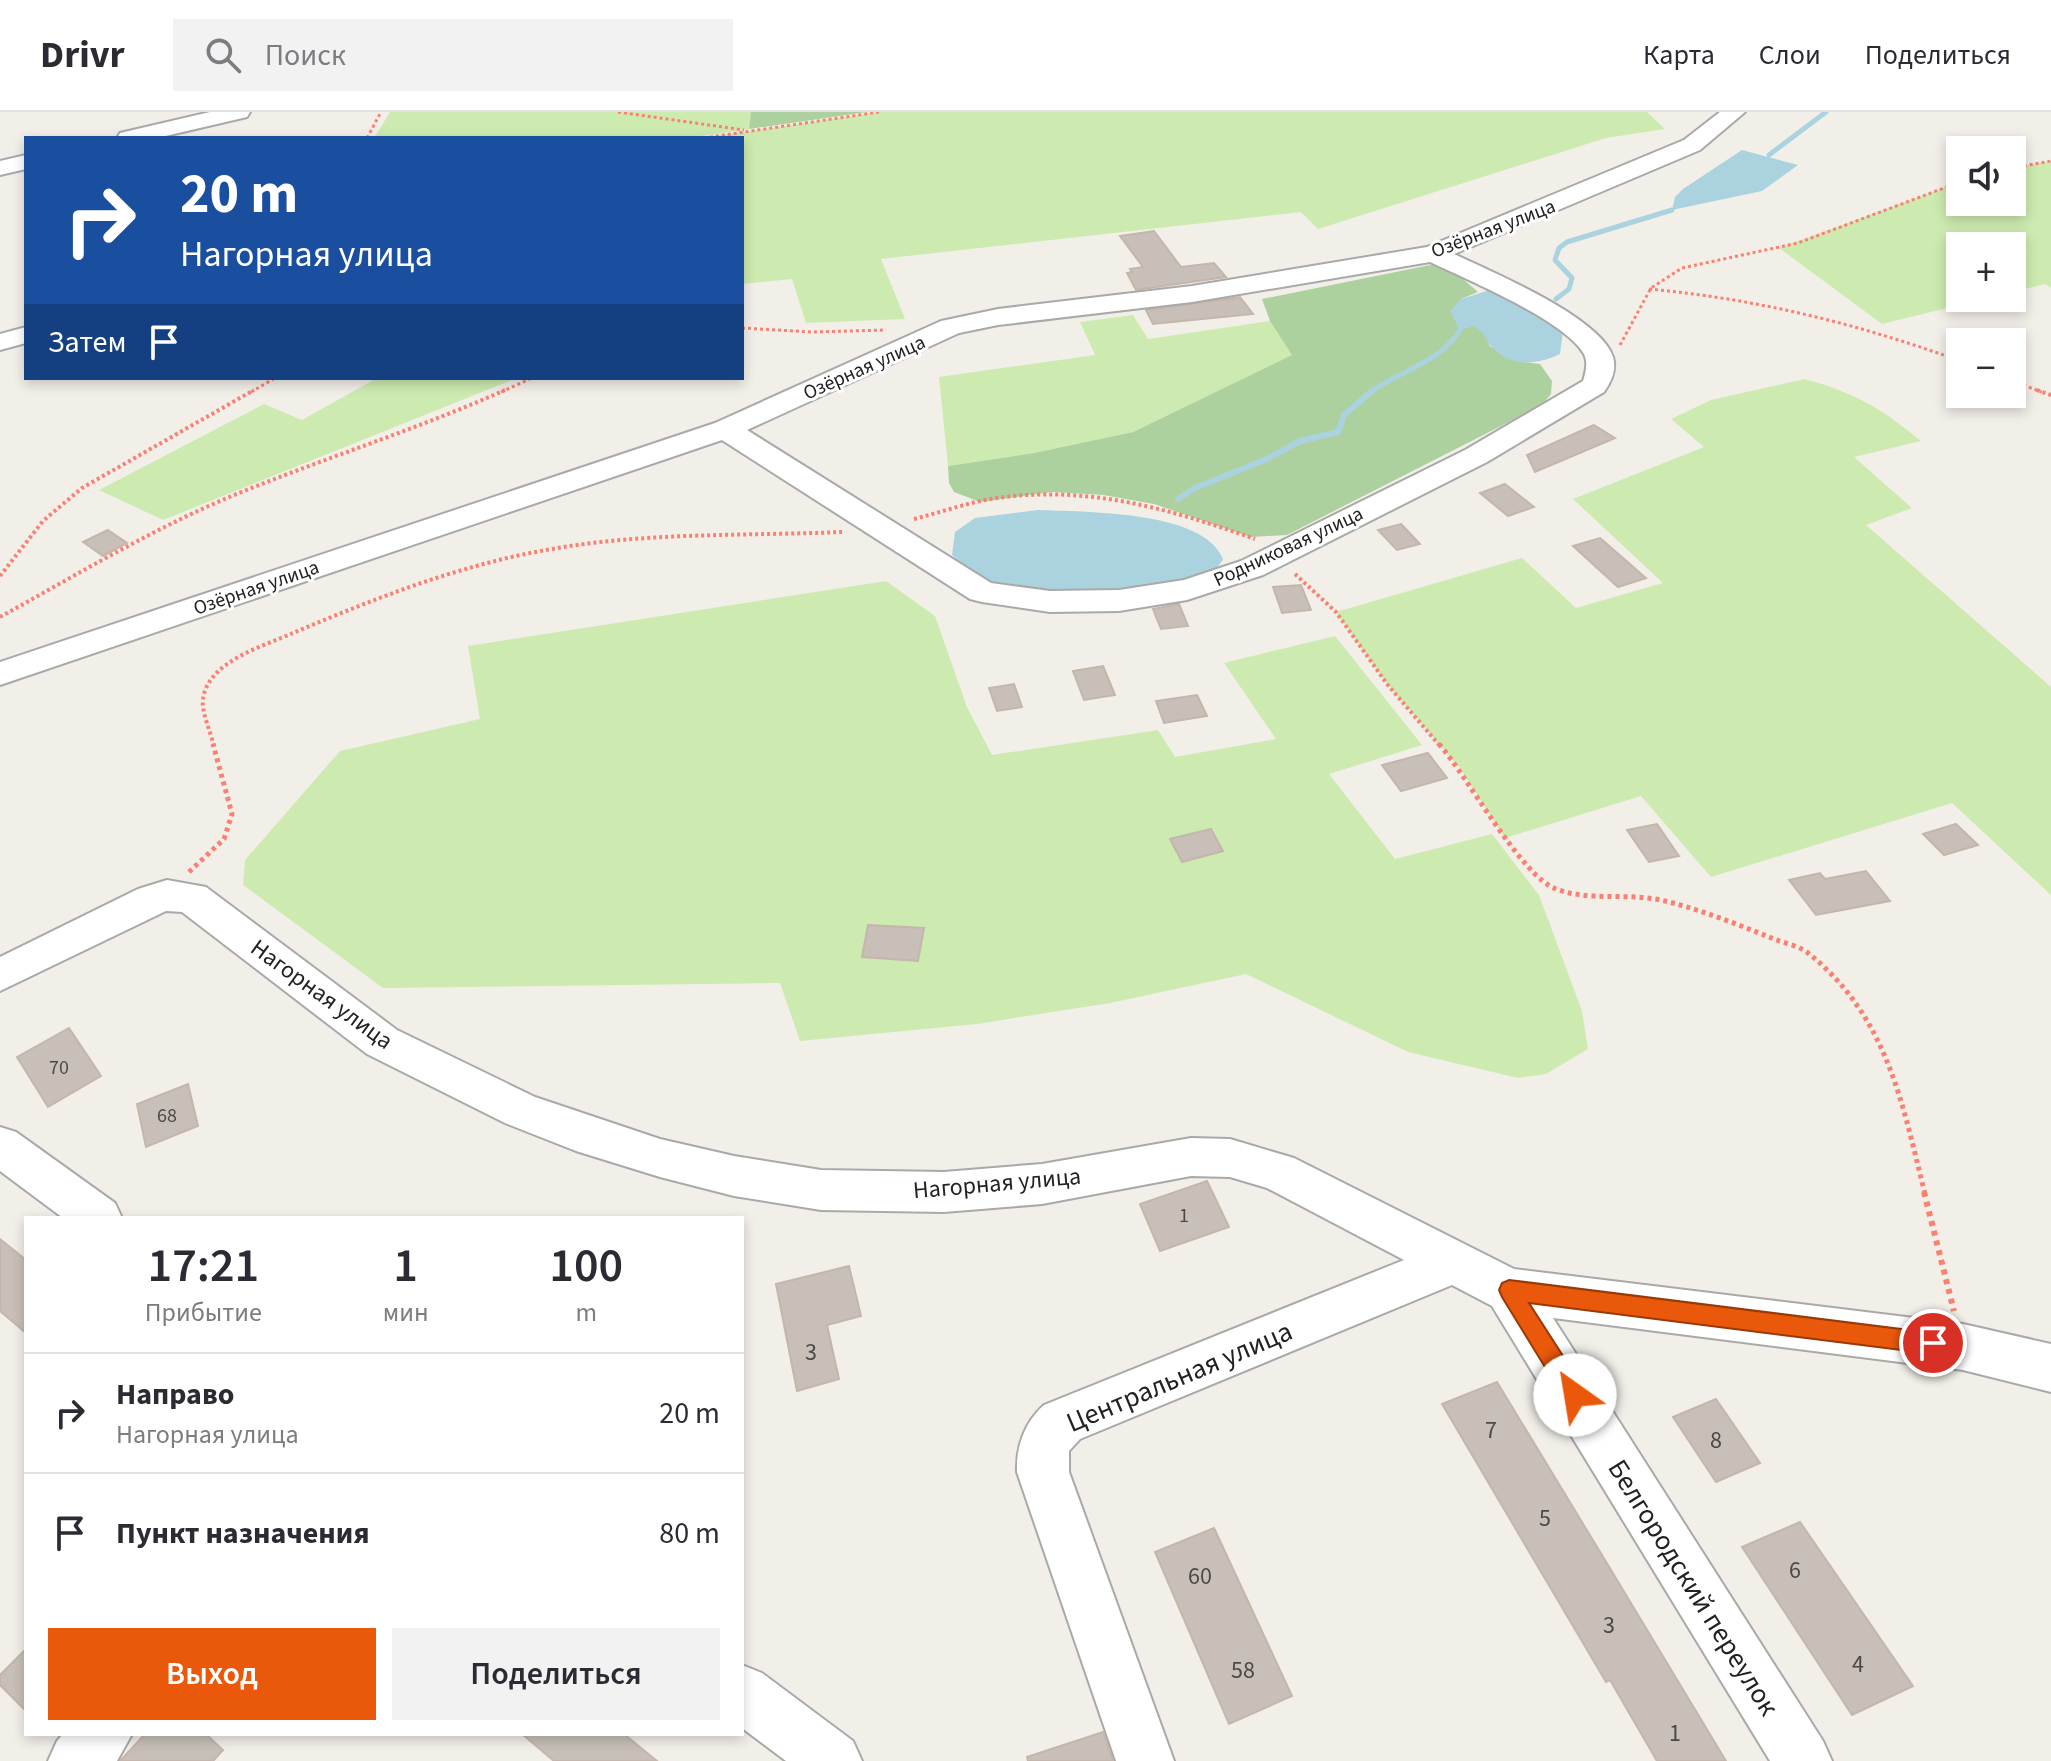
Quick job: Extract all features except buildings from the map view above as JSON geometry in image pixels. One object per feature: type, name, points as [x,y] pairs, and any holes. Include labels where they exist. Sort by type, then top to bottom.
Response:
[{"type":"street","points":[[137,136],[239,112]]},
{"type":"street","name":"Озёрная улица","points":[[0,674],[725,429],[951,327],[998,317],[1221,290],[1433,254],[1692,145],[1734,112]]},
{"type":"street","points":[[0,168],[24,162]]},
{"type":"street","points":[[1433,254],[1492,282],[1583,335],[1598,353],[1601,365],[1599,377]]},
{"type":"street","points":[[0,342],[24,336]]},
{"type":"street","name":"Родниковая улица","points":[[725,429],[982,592],[1028,601],[1069,604],[1166,595],[1221,581],[1476,456],[1583,395],[1599,377]]},
{"type":"street","name":"Нагорная улица","points":[[0,975],[152,900],[167,895],[192,898],[382,1042],[520,1110],[576,1132],[660,1158],[734,1176],[821,1190],[944,1192],[1042,1184],[1191,1157],[1230,1158],[1278,1172],[1509,1290],[1963,1347],[2051,1368]]},
{"type":"street","points":[[0,1146],[96,1216]]},
{"type":"street","name":"Центральная улица","points":[[1145,1761],[1043,1472],[1041,1452],[1046,1436],[1062,1422],[1453,1262]]},
{"type":"street","name":"Белгородский переулок","points":[[1509,1290],[1803,1761]]},
{"type":"street","points":[[744,1694],[833,1761]]},
{"type":"street","points":[[77,1761],[101,1736]]},
{"type":"path","points":[[368,136],[381,112]]},
{"type":"path","points":[[618,112],[750,131]]},
{"type":"path","points":[[717,136],[879,112]]},
{"type":"path","points":[[2026,165],[2051,161]]},
{"type":"path","points":[[1599,377],[1611,366],[1648,289],[1667,274],[1703,261],[1800,242],[1946,187]]},
{"type":"path","points":[[1648,289],[1687,292],[1867,329],[1946,356]]},
{"type":"path","points":[[744,328],[812,332],[951,327]]},
{"type":"path","points":[[0,576],[43,521],[82,488],[271,380]]},
{"type":"path","points":[[0,617],[175,521],[243,491],[452,414],[528,380]]},
{"type":"path","points":[[2026,386],[2051,395]]},
{"type":"path","points":[[152,900],[199,865],[224,839],[232,814],[202,700],[206,686],[217,672],[240,657],[385,593],[449,572],[592,543],[851,532],[996,498],[1052,492],[1103,495],[1154,504],[1279,554],[1336,612],[1387,684],[1460,768],[1525,866],[1545,882],[1555,889],[1604,897],[1662,900],[1727,920],[1806,951],[1848,993],[1877,1034],[1896,1078],[1963,1347]]},
{"type":"green space","points":[[390,112],[751,112],[749,129],[701,136],[375,136]]},
{"type":"green space","points":[[751,112],[867,112],[749,129]]},
{"type":"green space","points":[[879,112],[1647,112],[1665,129],[1606,138],[1318,229],[1301,212],[881,259],[905,319],[806,323],[792,279],[744,284],[744,136],[717,136]]},
{"type":"green space","points":[[2051,161],[2051,288],[2045,284],[2026,289],[2026,232],[1946,232],[1946,308],[1882,324],[1779,248],[1946,187],[1946,216],[2026,216],[2026,165]]},
{"type":"green space","points":[[1435,264],[1456,273],[1478,292],[1461,299],[1474,325],[1487,334],[1490,346],[1516,361],[1540,364],[1552,381],[1551,394],[1542,405],[1287,535],[1250,537],[1154,504],[1103,495],[1052,492],[980,502],[954,492],[949,483],[948,466],[1034,453],[1133,432],[1292,355],[1270,321],[1262,299]]},
{"type":"green space","points":[[1133,315],[1148,339],[1270,321],[1293,355],[1133,432],[1034,453],[948,466],[939,377],[1095,355],[1080,322]]},
{"type":"green space","points":[[1805,379],[1867,403],[1921,441],[1854,457],[1912,508],[1866,525],[2051,687],[2051,895],[1952,803],[1711,877],[1641,796],[1505,838],[1460,768],[1387,684],[1336,612],[1522,558],[1576,608],[1663,583],[1573,499],[1704,447],[1671,419],[1711,400]]},
{"type":"green space","points":[[373,380],[512,380],[163,520],[99,490],[264,404],[302,420]]},
{"type":"green space","points":[[886,581],[935,616],[967,707],[992,755],[1158,730],[1175,757],[1276,739],[1224,663],[1335,636],[1422,745],[1329,774],[1395,859],[1492,834],[1539,895],[1582,1011],[1588,1049],[1546,1074],[1518,1078],[1408,1052],[1246,974],[1110,1003],[977,1024],[800,1041],[780,983],[383,988],[243,885],[245,860],[340,751],[480,719],[468,646]]},
{"type":"water","points":[[1742,150],[1798,165],[1762,191],[1672,210],[1675,197],[1683,189]]},
{"type":"water","points":[[1487,291],[1498,292],[1563,331],[1560,354],[1535,362],[1518,362],[1501,355],[1474,326],[1460,330],[1450,311],[1461,299]]},
{"type":"water","points":[[1038,510],[1111,513],[1168,522],[1192,531],[1211,543],[1223,559],[1211,573],[1194,580],[1141,589],[1077,593],[1022,590],[996,585],[952,555],[955,532],[975,518]]},
{"type":"waterway","points":[[1769,155],[1826,112]]},
{"type":"waterway","points":[[1556,299],[1569,289],[1572,278],[1555,260],[1559,248],[1567,242],[1672,210]]},
{"type":"waterway","points":[[1372,391],[1431,358],[1460,330]]},
{"type":"waterway","points":[[1178,499],[1195,488],[1267,459],[1300,441],[1338,432],[1344,415],[1372,391]]},
{"type":"route","points":[[1575,1395],[1509,1290],[1933,1343]]}]
